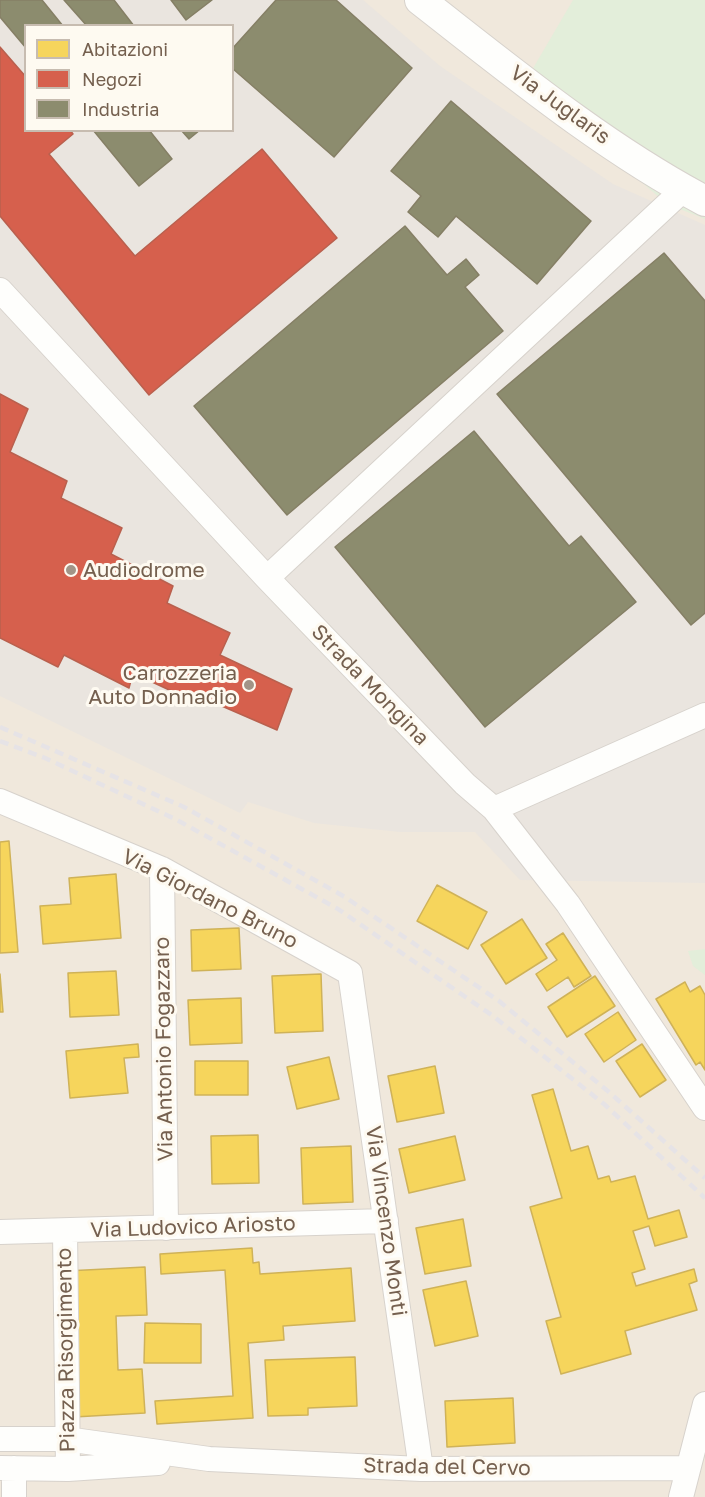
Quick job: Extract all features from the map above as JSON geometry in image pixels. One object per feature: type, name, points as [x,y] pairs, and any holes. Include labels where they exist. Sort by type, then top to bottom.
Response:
[{"type":"street","name":"Via Juglaris","points":[[420,0],[525,82],[694,195]]},
{"type":"street","points":[[267,578],[694,195]]},
{"type":"street","name":"Strada Mongina","points":[[0,290],[267,578],[465,784],[494,809],[568,904],[705,1108]]},
{"type":"street","points":[[494,809],[705,715]]},
{"type":"street","name":"Via Giordano Bruno","points":[[0,801],[162,869],[351,973]]},
{"type":"street","name":"Via Antonio Fogazzaro","points":[[162,869],[166,1228]]},
{"type":"street","name":"Via Vincenzo Monti","points":[[351,973],[421,1469]]},
{"type":"street","name":"Via Ludovico Ariosto","points":[[0,1232],[386,1221]]},
{"type":"street","name":"Piazza Risorgimento","points":[[65,1230],[68,1468]]},
{"type":"street","points":[[681,1497],[686,1468],[705,1404]]},
{"type":"street","name":"Strada del Cervo","points":[[0,1439],[66,1439],[208,1459],[421,1469],[686,1468]]},
{"type":"street","name":"Strada del Cervo","points":[[7,1468],[68,1468],[208,1459]]},
{"type":"street","points":[[7,1468],[14,1497]]},
{"type":"shaded area","points":[[0,0],[705,0],[705,1497],[0,1497]]},
{"type":"shaded area","points":[[0,0],[363,0],[440,66],[613,184],[705,225],[705,883],[520,880],[475,832],[400,832],[314,823],[248,802],[240,813],[0,696]]},
{"type":"green space","points":[[573,0],[705,0],[705,219],[667,204],[525,82]]},
{"type":"green space","points":[[705,949],[705,975],[693,966],[688,951]]},
{"type":"building: Abitazioni","points":[[9,841],[18,952],[0,953],[0,842]]},
{"type":"building: Abitazioni","points":[[116,874],[121,938],[43,944],[40,906],[71,904],[69,878]]},
{"type":"building: Abitazioni","points":[[437,885],[487,912],[468,949],[417,921]]},
{"type":"building: Abitazioni","points":[[522,919],[547,958],[506,984],[481,945]]},
{"type":"building: Abitazioni","points":[[239,928],[241,969],[192,971],[191,930]]},
{"type":"building: Abitazioni","points":[[563,933],[591,976],[574,987],[568,977],[547,991],[536,974],[557,960],[546,944]]},
{"type":"building: Abitazioni","points":[[116,971],[119,1015],[70,1017],[68,973]]},
{"type":"building: Abitazioni","points":[[0,974],[3,1012],[0,1012]]},
{"type":"building: Abitazioni","points":[[321,974],[323,1031],[275,1033],[272,976]]},
{"type":"building: Abitazioni","points":[[595,976],[615,1006],[567,1037],[548,1007]]},
{"type":"building: Abitazioni","points":[[685,982],[690,992],[700,986],[705,995],[705,1070],[700,1062],[696,1065],[656,999]]},
{"type":"building: Abitazioni","points":[[241,998],[242,1043],[190,1045],[188,1000]]},
{"type":"building: Abitazioni","points":[[618,1012],[636,1040],[604,1062],[585,1034]]},
{"type":"building: Abitazioni","points":[[138,1044],[139,1057],[124,1058],[128,1093],[70,1098],[66,1051]]},
{"type":"building: Abitazioni","points":[[642,1044],[666,1080],[640,1097],[616,1061]]},
{"type":"building: Abitazioni","points":[[329,1057],[339,1099],[297,1109],[287,1067]]},
{"type":"building: Abitazioni","points":[[195,1061],[248,1061],[248,1095],[195,1095]]},
{"type":"building: Abitazioni","points":[[435,1066],[444,1113],[397,1122],[388,1076]]},
{"type":"building: Abitazioni","points":[[553,1089],[571,1151],[588,1146],[598,1179],[609,1176],[611,1182],[635,1176],[648,1219],[679,1210],[687,1237],[655,1246],[649,1226],[633,1231],[645,1269],[632,1273],[636,1286],[694,1269],[697,1281],[689,1284],[697,1310],[625,1331],[631,1354],[561,1374],[546,1321],[561,1317],[530,1207],[562,1198],[532,1095]]},
{"type":"building: Abitazioni","points":[[258,1135],[259,1183],[212,1184],[211,1136]]},
{"type":"building: Abitazioni","points":[[455,1136],[465,1180],[409,1193],[399,1149]]},
{"type":"building: Abitazioni","points":[[351,1146],[353,1202],[303,1204],[301,1148]]},
{"type":"building: Abitazioni","points":[[463,1219],[471,1266],[425,1274],[416,1228]]},
{"type":"building: Abitazioni","points":[[252,1248],[253,1263],[259,1262],[260,1274],[351,1268],[355,1321],[283,1326],[284,1340],[248,1343],[253,1418],[157,1424],[155,1401],[233,1396],[225,1270],[161,1274],[160,1254]]},
{"type":"building: Abitazioni","points":[[145,1267],[147,1315],[116,1316],[118,1370],[142,1369],[145,1413],[74,1417],[66,1271]]},
{"type":"building: Abitazioni","points":[[466,1281],[478,1336],[435,1346],[423,1290]]},
{"type":"building: Abitazioni","points":[[145,1323],[201,1324],[201,1363],[144,1363]]},
{"type":"building: Abitazioni","points":[[355,1357],[357,1406],[308,1408],[308,1415],[268,1416],[265,1360]]},
{"type":"building: Abitazioni","points":[[513,1398],[515,1443],[447,1447],[445,1401]]},
{"type":"building: Negozi","points":[[0,47],[24,75],[24,132],[72,132],[73,134],[49,154],[135,256],[262,149],[337,238],[149,395],[0,216]]},
{"type":"building: Negozi","name":"Audiodrome","points":[[0,394],[28,409],[10,452],[67,481],[61,498],[122,528],[111,554],[173,586],[167,603],[230,633],[220,655],[292,689],[277,730],[201,697],[197,703],[133,673],[129,688],[64,655],[58,667],[0,638]]},
{"type":"building: Industria","points":[[0,0],[42,0],[61,24],[24,24],[24,46],[0,17]]},
{"type":"building: Industria","points":[[64,0],[114,0],[132,24],[85,24]]},
{"type":"building: Industria","points":[[171,0],[212,0],[186,20]]},
{"type":"building: Industria","points":[[276,0],[336,0],[412,68],[334,157],[234,70],[234,47]]},
{"type":"building: Industria","points":[[451,101],[591,221],[537,284],[456,216],[438,237],[408,212],[421,196],[391,171]]},
{"type":"building: Industria","points":[[95,132],[151,132],[172,159],[139,186]]},
{"type":"building: Industria","points":[[183,132],[198,132],[189,139]]},
{"type":"building: Industria","points":[[405,226],[447,275],[466,259],[479,275],[465,287],[503,331],[287,515],[194,406]]},
{"type":"building: Industria","points":[[664,253],[705,301],[705,613],[691,625],[497,394]]},
{"type":"building: Industria","points":[[474,431],[569,546],[581,536],[636,602],[485,727],[335,547]]},
{"type":"railway","points":[[0,727],[184,807],[345,897],[499,1001],[609,1092],[705,1178]]},
{"type":"railway","points":[[0,741],[45,758],[177,820],[338,909],[493,1016],[604,1104],[705,1198]]},
{"type":"place","name":"Audiodrome","points":[[71,570]]},
{"type":"place","name":"Carrozzeria Auto Donnadio","points":[[249,685]]}]
